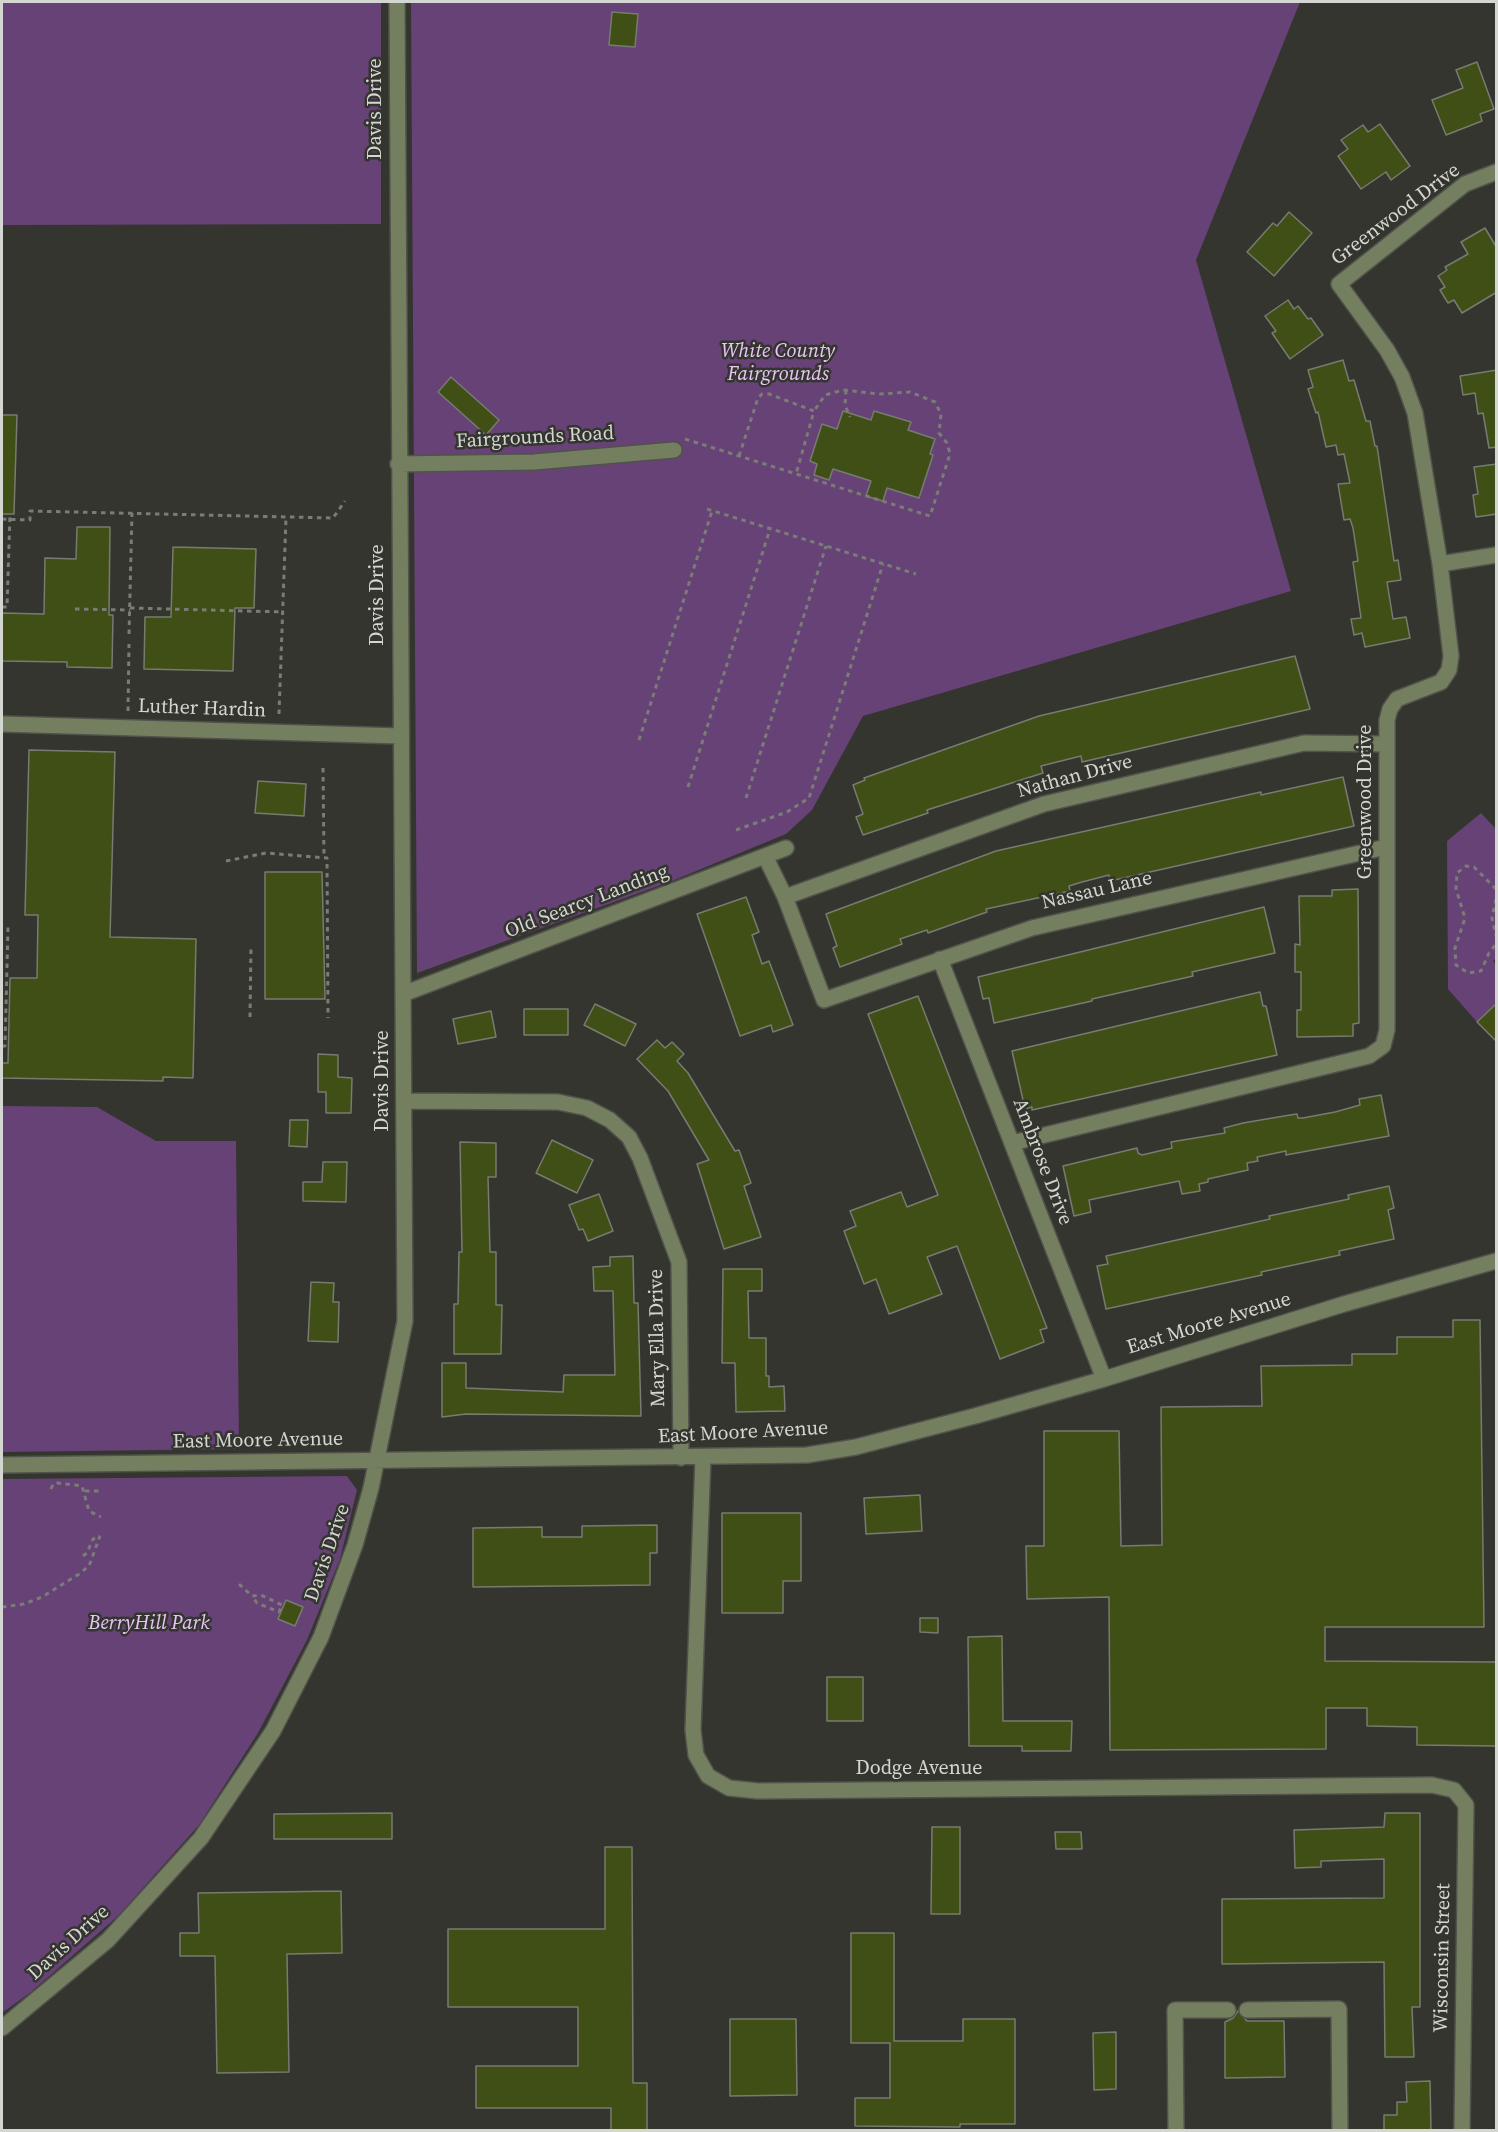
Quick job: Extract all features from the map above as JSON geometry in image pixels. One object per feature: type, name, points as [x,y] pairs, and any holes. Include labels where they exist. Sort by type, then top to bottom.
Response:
[{"type":"street","name":"Davis Drive","points":[[2,2028],[108,1940],[186,1855],[201,1838],[273,1731],[321,1637],[355,1545],[371,1488],[405,1321],[398,464],[397,2]]},
{"type":"street","name":"Greenwood Drive","points":[[1012,1143],[1369,1056],[1383,1046],[1387,1030],[1387,720],[1390,709],[1397,699],[1441,682],[1449,670],[1451,656],[1440,564],[1415,413],[1405,386],[1387,350],[1340,284],[1465,184],[1497,172]]},
{"type":"street","name":"Fairgrounds Road","points":[[398,464],[534,462],[677,443]]},
{"type":"street","points":[[1440,564],[1497,555]]},
{"type":"street","name":"Luther Hardin","points":[[2,724],[400,736]]},
{"type":"street","name":"Nathan Drive","points":[[785,897],[1044,804],[1304,743],[1386,744]]},
{"type":"street","name":"Nassau Lane","points":[[785,897],[824,1000],[1032,928],[1386,847]]},
{"type":"street","name":"Old Searcy Landing","points":[[403,994],[786,848]]},
{"type":"street","points":[[765,856],[785,897]]},
{"type":"street","name":"Ambrose Drive","points":[[940,959],[1104,1379]]},
{"type":"street","name":"Mary Ella Drive","points":[[404,1101],[558,1102],[587,1108],[610,1120],[629,1137],[648,1178],[679,1262],[681,1458]]},
{"type":"street","name":"East Moore Avenue","points":[[2,1465],[807,1455],[856,1447],[1104,1379],[1344,1304],[1497,1261]]},
{"type":"street","name":"Dodge Avenue","points":[[703,1458],[693,1730],[696,1755],[708,1776],[729,1788],[758,1791],[1432,1785],[1454,1790]]},
{"type":"street","name":"Wisconsin Street","points":[[1454,1790],[1466,1805],[1462,2130]]},
{"type":"street","points":[[1247,2010],[1339,2009],[1340,2130]]},
{"type":"street","points":[[1176,2130],[1175,2010],[1227,2010]]},
{"type":"path","points":[[846,390],[845,405],[850,417]]},
{"type":"path","points":[[677,443],[739,456],[796,474],[930,516],[950,454],[947,443],[939,433],[941,421],[939,408],[920,393],[880,394],[846,390],[825,394],[814,411],[796,474]]},
{"type":"path","points":[[739,456],[762,393],[814,411]]},
{"type":"path","points":[[2,519],[30,520],[30,511],[333,518],[345,501]]},
{"type":"path","points":[[639,740],[710,510],[916,574]]},
{"type":"path","points":[[129,634],[132,513]]},
{"type":"path","points":[[2,607],[7,608],[10,514]]},
{"type":"path","points":[[269,714],[281,714],[286,518]]},
{"type":"path","points":[[688,787],[770,529]]},
{"type":"path","points":[[746,798],[826,546]]},
{"type":"path","points":[[736,830],[787,812],[809,798],[883,564]]},
{"type":"path","points":[[75,609],[284,612]]},
{"type":"path","points":[[128,717],[129,644]]},
{"type":"path","points":[[128,710],[140,710]]},
{"type":"path","points":[[323,768],[324,858]]},
{"type":"path","points":[[226,861],[266,853],[327,858],[328,1018]]},
{"type":"path","points":[[1497,890],[1474,867],[1466,866],[1457,873],[1456,889],[1465,918],[1455,948],[1456,965],[1468,973],[1480,970],[1488,953],[1497,944]]},
{"type":"path","points":[[1497,899],[1494,918],[1497,936]]},
{"type":"path","points":[[2,1046],[5,1046],[8,926]]},
{"type":"path","points":[[250,1017],[251,945]]},
{"type":"path","points":[[51,1489],[53,1484],[58,1483],[82,1486],[89,1511],[100,1517]]},
{"type":"path","points":[[85,1491],[102,1491]]},
{"type":"path","points":[[2,1607],[24,1604],[42,1597],[84,1571],[100,1536],[93,1539],[83,1556]]},
{"type":"path","points":[[239,1584],[258,1603],[279,1612],[283,1605],[261,1595],[252,1596]]},
{"type":"green space","points":[[2,2],[381,2],[381,224],[2,225]]},
{"type":"green space","name":"White County Fairgrounds","points":[[411,2],[1300,2],[1196,260],[1291,591],[863,716],[812,810],[786,834],[672,881],[417,973]]},
{"type":"green space","points":[[1481,813],[1496,829],[1496,958],[1493,961],[1496,965],[1496,1003],[1477,1022],[1448,989],[1447,841]]},
{"type":"green space","points":[[2,1106],[97,1107],[156,1141],[236,1141],[239,1449],[2,1452]]},
{"type":"green space","name":"BerryHill Park","points":[[347,1476],[357,1490],[340,1559],[307,1640],[258,1733],[199,1825],[118,1916],[31,1992],[2,2013],[2,1479]]},
{"type":"building","points":[[612,12],[638,14],[635,47],[609,45]]},
{"type":"building","points":[[1477,62],[1494,109],[1480,114],[1482,121],[1446,135],[1432,100],[1463,88],[1456,70]]},
{"type":"building","points":[[1380,124],[1410,166],[1391,180],[1386,172],[1361,189],[1338,156],[1348,149],[1341,140],[1363,125],[1368,132]]},
{"type":"building","points":[[1289,212],[1312,233],[1274,276],[1247,252],[1273,223],[1277,226]]},
{"type":"building","points":[[1485,228],[1497,248],[1497,292],[1462,313],[1454,300],[1448,303],[1440,290],[1445,287],[1438,276],[1447,270],[1445,267],[1468,254],[1461,242]]},
{"type":"building","points":[[1288,300],[1294,309],[1298,306],[1308,319],[1311,318],[1323,335],[1290,359],[1272,333],[1276,331],[1265,316]]},
{"type":"building","points":[[1343,360],[1349,381],[1354,380],[1366,421],[1370,421],[1375,446],[1377,446],[1394,561],[1398,560],[1401,580],[1387,582],[1393,619],[1406,617],[1410,638],[1365,647],[1362,633],[1354,635],[1351,619],[1361,618],[1353,562],[1358,561],[1353,528],[1350,519],[1344,520],[1338,484],[1350,483],[1344,454],[1338,455],[1336,445],[1326,447],[1318,412],[1316,413],[1308,389],[1313,387],[1308,370]]},
{"type":"building","points":[[1497,370],[1497,447],[1489,448],[1483,413],[1478,414],[1475,393],[1463,395],[1460,376]]},
{"type":"building","points":[[451,377],[499,420],[486,435],[438,392]]},
{"type":"building","points":[[843,411],[871,420],[874,411],[911,422],[908,430],[935,439],[930,454],[933,455],[919,498],[887,488],[883,501],[866,496],[871,481],[833,469],[829,480],[814,475],[817,464],[810,461],[822,424],[837,429]]},
{"type":"building","points":[[2,415],[17,415],[14,514],[2,514]]},
{"type":"building","points":[[1497,464],[1497,514],[1476,517],[1473,495],[1478,494],[1474,467]]},
{"type":"building","points":[[77,527],[110,527],[109,615],[113,615],[112,668],[67,667],[67,662],[2,661],[2,613],[44,614],[45,558],[76,559]]},
{"type":"building","points":[[173,547],[256,549],[254,608],[235,608],[233,671],[144,669],[145,617],[171,617]]},
{"type":"building","points":[[1295,656],[1310,709],[1082,762],[1081,756],[1041,766],[1043,773],[927,810],[928,813],[863,835],[856,817],[863,814],[853,785],[865,780],[864,778],[1039,716]]},
{"type":"building","points":[[29,750],[115,752],[110,937],[196,939],[193,1078],[163,1077],[163,1081],[2,1078],[2,1063],[8,1063],[10,978],[37,978],[38,915],[25,915]]},
{"type":"building","points":[[1343,777],[1354,826],[1110,881],[1109,875],[1082,882],[1069,886],[1070,891],[986,909],[987,912],[928,933],[927,930],[900,939],[902,944],[840,967],[833,948],[837,946],[826,914],[996,851],[1261,792],[1261,795]]},
{"type":"building","points":[[258,781],[306,784],[304,816],[255,813]]},
{"type":"building","points":[[265,872],[322,872],[325,999],[265,999]]},
{"type":"building","points":[[1358,889],[1359,1023],[1353,1024],[1353,1036],[1297,1037],[1297,1010],[1301,1010],[1301,972],[1295,972],[1295,944],[1300,945],[1299,896],[1332,896],[1332,890]]},
{"type":"building","points":[[746,897],[759,932],[752,935],[762,964],[769,961],[793,1025],[773,1032],[771,1025],[740,1036],[697,914]]},
{"type":"building","points":[[1264,907],[1275,953],[1192,972],[1193,976],[994,1023],[989,998],[983,999],[978,977]]},
{"type":"building","points":[[1260,992],[1263,1006],[1266,1006],[1277,1055],[1032,1110],[1032,1107],[1025,1109],[1012,1051]]},
{"type":"building","points":[[918,996],[1047,1328],[1040,1330],[1044,1342],[1000,1359],[957,1246],[927,1257],[942,1294],[889,1314],[876,1279],[864,1284],[844,1231],[856,1226],[850,1211],[901,1192],[907,1207],[938,1195],[868,1014]]},
{"type":"building","points":[[1497,1003],[1497,1042],[1477,1022]]},
{"type":"building","points":[[595,1004],[636,1024],[625,1046],[584,1025]]},
{"type":"building","points":[[524,1009],[568,1009],[568,1035],[524,1035]]},
{"type":"building","points":[[491,1011],[496,1037],[458,1044],[453,1019]]},
{"type":"building","points":[[657,1040],[665,1048],[672,1042],[684,1054],[677,1061],[688,1073],[735,1151],[739,1150],[751,1183],[744,1186],[761,1237],[724,1249],[697,1164],[709,1160],[668,1091],[637,1059]]},
{"type":"building","points":[[318,1054],[338,1055],[338,1077],[352,1078],[351,1113],[326,1113],[326,1092],[318,1092]]},
{"type":"building","points":[[1381,1095],[1389,1136],[1286,1155],[1286,1151],[1257,1157],[1258,1161],[1247,1163],[1248,1170],[1208,1179],[1208,1182],[1199,1184],[1200,1191],[1182,1194],[1179,1181],[1089,1200],[1091,1212],[1074,1216],[1063,1166],[1137,1148],[1138,1153],[1142,1155],[1172,1148],[1171,1142],[1225,1133],[1224,1128],[1243,1123],[1297,1114],[1298,1118],[1303,1118],[1335,1112],[1360,1105],[1359,1099]]},
{"type":"building","points":[[290,1120],[308,1120],[307,1147],[289,1146]]},
{"type":"building","points":[[552,1140],[593,1160],[577,1193],[536,1173]]},
{"type":"building","points":[[460,1142],[496,1143],[496,1177],[488,1177],[490,1252],[496,1252],[496,1305],[502,1305],[501,1354],[454,1354],[454,1304],[458,1304],[459,1252],[462,1252]]},
{"type":"building","points":[[323,1162],[347,1162],[346,1202],[303,1201],[303,1182],[322,1182]]},
{"type":"building","points":[[1389,1186],[1394,1208],[1388,1210],[1394,1239],[1339,1251],[1340,1255],[1261,1272],[1262,1275],[1106,1309],[1097,1266],[1108,1264],[1106,1256],[1270,1219],[1269,1216],[1349,1199],[1348,1195]]},
{"type":"building","points":[[599,1194],[613,1231],[588,1241],[583,1229],[579,1230],[569,1205]]},
{"type":"building","points":[[633,1256],[634,1303],[638,1303],[641,1416],[466,1414],[442,1417],[442,1363],[466,1363],[466,1388],[563,1392],[564,1375],[615,1375],[613,1291],[594,1291],[593,1267],[610,1266],[610,1257]]},
{"type":"building","points":[[723,1269],[762,1269],[762,1291],[748,1291],[749,1338],[766,1338],[766,1376],[769,1376],[769,1387],[784,1386],[785,1411],[736,1412],[735,1363],[722,1363]]},
{"type":"building","points":[[311,1282],[334,1283],[333,1302],[339,1302],[338,1342],[308,1341]]},
{"type":"building","points":[[1453,1320],[1480,1320],[1484,1627],[1325,1627],[1325,1661],[1497,1662],[1497,1746],[1417,1745],[1417,1727],[1367,1726],[1367,1708],[1326,1708],[1326,1749],[1110,1750],[1109,1597],[1027,1599],[1026,1546],[1044,1546],[1044,1431],[1119,1431],[1121,1546],[1162,1545],[1161,1407],[1262,1406],[1261,1366],[1352,1365],[1352,1354],[1397,1354],[1397,1337],[1453,1337]]},
{"type":"building","points":[[920,1495],[922,1531],[866,1534],[864,1498]]},
{"type":"building","points":[[722,1513],[801,1513],[801,1581],[783,1581],[783,1613],[722,1613]]},
{"type":"building","points":[[657,1525],[657,1553],[650,1553],[650,1585],[473,1587],[473,1528],[542,1527],[542,1537],[582,1537],[582,1526]]},
{"type":"building","points":[[286,1600],[303,1607],[295,1626],[278,1619]]},
{"type":"building","points":[[920,1618],[938,1618],[938,1633],[920,1632]]},
{"type":"building","points":[[1002,1636],[1003,1721],[1072,1721],[1071,1751],[1022,1751],[1022,1746],[969,1746],[968,1637]]},
{"type":"building","points":[[827,1677],[863,1677],[863,1721],[827,1721]]},
{"type":"building","points":[[392,1813],[392,1839],[274,1839],[274,1814]]},
{"type":"building","points":[[1385,1813],[1420,1813],[1420,2007],[1412,2007],[1414,2057],[1385,2057],[1384,1962],[1222,1964],[1222,1899],[1384,1898],[1384,1859],[1321,1861],[1321,1867],[1295,1868],[1294,1830],[1384,1827]]},
{"type":"building","points":[[932,1827],[960,1827],[960,1914],[931,1914]]},
{"type":"building","points":[[1055,1832],[1081,1832],[1082,1849],[1056,1849]]},
{"type":"building","points":[[605,1847],[632,1847],[633,2083],[647,2083],[647,2130],[611,2130],[611,2108],[476,2108],[476,2066],[578,2066],[578,2007],[448,2007],[448,1929],[605,1929]]},
{"type":"building","points":[[341,1891],[342,1953],[287,1954],[289,2072],[217,2073],[215,1956],[180,1956],[180,1933],[199,1933],[198,1893]]},
{"type":"building","points":[[851,1933],[894,1933],[894,2041],[963,2041],[963,2019],[1015,2019],[1015,2124],[960,2124],[960,2127],[855,2126],[855,2098],[890,2098],[890,2043],[851,2043]]},
{"type":"building","points":[[1238,2011],[1247,2021],[1284,2021],[1285,2077],[1225,2078],[1225,2022],[1233,2018]]},
{"type":"building","points":[[730,2019],[796,2019],[797,2095],[730,2096]]},
{"type":"building","points":[[1116,2032],[1116,2089],[1094,2090],[1093,2033]]},
{"type":"building","points":[[1430,2081],[1431,2130],[1384,2130],[1384,2115],[1397,2115],[1397,2102],[1407,2102],[1406,2082]]}]
